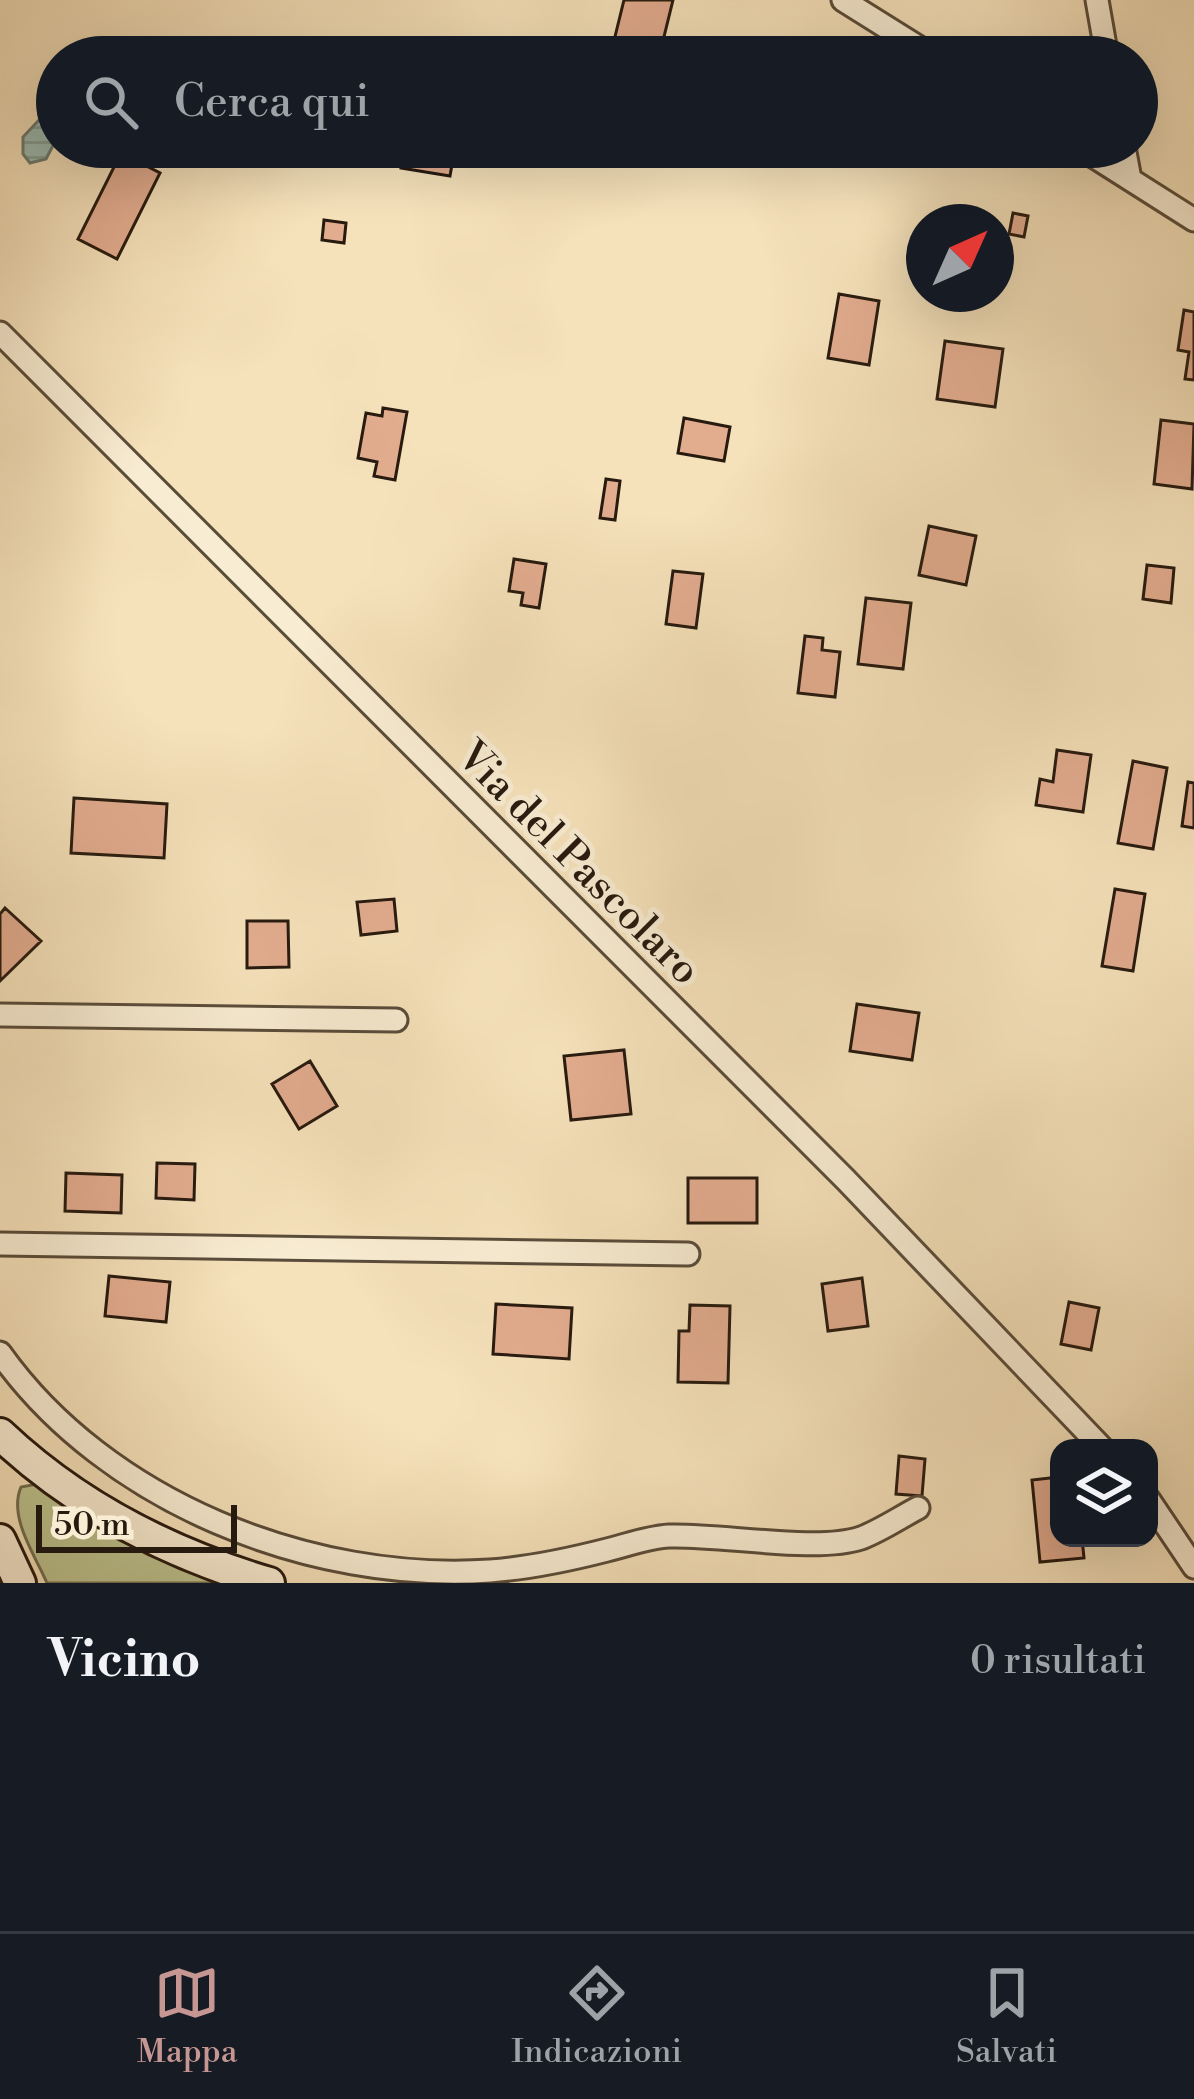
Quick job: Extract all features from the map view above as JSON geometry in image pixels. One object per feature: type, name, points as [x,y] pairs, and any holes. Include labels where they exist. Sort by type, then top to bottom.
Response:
[{"type":"main road","points":[[0,1434],[63,1488],[122,1526],[269,1583]]},
{"type":"main road","points":[[0,1540],[20,1583]]},
{"type":"street","points":[[843,0],[900,36]]},
{"type":"street","points":[[1097,0],[1103,36]]},
{"type":"street","points":[[1112,168],[1194,220]]},
{"type":"street","points":[[1128,168],[1130,179]]},
{"type":"street","name":"Via del Pascolaro","points":[[0,333],[825,1158],[1093,1439]]},
{"type":"street","points":[[0,1015],[396,1020]]},
{"type":"street","points":[[0,1244],[688,1254]]},
{"type":"street","points":[[0,1353],[47,1408],[162,1495],[243,1533],[397,1571],[544,1566],[665,1536],[830,1543],[859,1538],[918,1508]]},
{"type":"street","points":[[1158,1507],[1183,1527],[1194,1567]]},
{"type":"green space","points":[[37,1484],[242,1583],[47,1583],[18,1511],[21,1487]]},
{"type":"water","points":[[36,123],[36,162],[30,163],[23,154],[23,137]]},
{"type":"building","points":[[624,0],[673,0],[664,36],[615,36]]},
{"type":"building","points":[[114,168],[150,168],[160,173],[117,259],[78,239]]},
{"type":"building","points":[[401,168],[451,168],[450,176]]},
{"type":"building","points":[[1014,213],[1028,216],[1024,237],[1014,235]]},
{"type":"building","points":[[324,220],[346,223],[344,243],[322,240]]},
{"type":"building","points":[[839,294],[879,301],[869,365],[828,358]]},
{"type":"building","points":[[1184,310],[1194,312],[1194,380],[1185,379],[1189,352],[1178,350]]},
{"type":"building","points":[[945,341],[1003,349],[995,407],[937,399]]},
{"type":"building","points":[[383,408],[407,412],[395,480],[374,476],[377,462],[358,458],[366,413],[382,416]]},
{"type":"building","points":[[684,418],[730,427],[724,461],[678,453]]},
{"type":"building","points":[[1161,420],[1194,424],[1192,489],[1154,484]]},
{"type":"building","points":[[606,479],[620,481],[615,520],[600,518]]},
{"type":"building","points":[[929,526],[976,536],[966,585],[919,575]]},
{"type":"building","points":[[514,559],[546,564],[539,608],[521,605],[523,593],[509,591]]},
{"type":"building","points":[[1147,565],[1174,568],[1171,603],[1143,599]]},
{"type":"building","points":[[673,571],[703,574],[696,628],[666,624]]},
{"type":"building","points":[[866,598],[911,603],[903,669],[858,664]]},
{"type":"building","points":[[805,636],[823,638],[822,650],[840,652],[835,697],[798,693]]},
{"type":"building","points":[[1057,750],[1091,755],[1083,812],[1036,805],[1040,779],[1053,782]]},
{"type":"building","points":[[1133,761],[1167,768],[1153,849],[1118,843]]},
{"type":"building","points":[[1188,782],[1194,783],[1194,828],[1182,826]]},
{"type":"building","points":[[74,798],[167,804],[164,858],[71,853]]},
{"type":"building","points":[[1115,889],[1145,894],[1133,971],[1102,966]]},
{"type":"building","points":[[394,899],[397,931],[361,935],[357,902]]},
{"type":"building","points":[[5,908],[41,941],[0,981],[0,914]]},
{"type":"building","points":[[247,921],[288,921],[289,967],[247,968]]},
{"type":"building","points":[[857,1004],[919,1013],[912,1060],[850,1051]]},
{"type":"building","points":[[624,1050],[631,1114],[571,1120],[564,1056]]},
{"type":"building","points":[[310,1061],[337,1106],[299,1129],[272,1084]]},
{"type":"building","points":[[157,1163],[195,1164],[194,1200],[156,1198]]},
{"type":"building","points":[[66,1173],[122,1175],[121,1213],[65,1211]]},
{"type":"building","points":[[688,1178],[757,1178],[757,1223],[688,1223]]},
{"type":"building","points":[[109,1276],[170,1282],[166,1322],[105,1316]]},
{"type":"building","points":[[862,1278],[868,1326],[828,1331],[822,1284]]},
{"type":"building","points":[[1069,1302],[1099,1308],[1091,1350],[1061,1344]]},
{"type":"building","points":[[496,1304],[572,1308],[569,1359],[493,1354]]},
{"type":"building","points":[[690,1305],[730,1306],[728,1383],[678,1382],[679,1331],[689,1331]]},
{"type":"building","points":[[899,1456],[925,1459],[922,1496],[896,1494]]},
{"type":"building","points":[[1050,1478],[1050,1547],[1083,1547],[1084,1558],[1040,1562],[1032,1480]]}]
